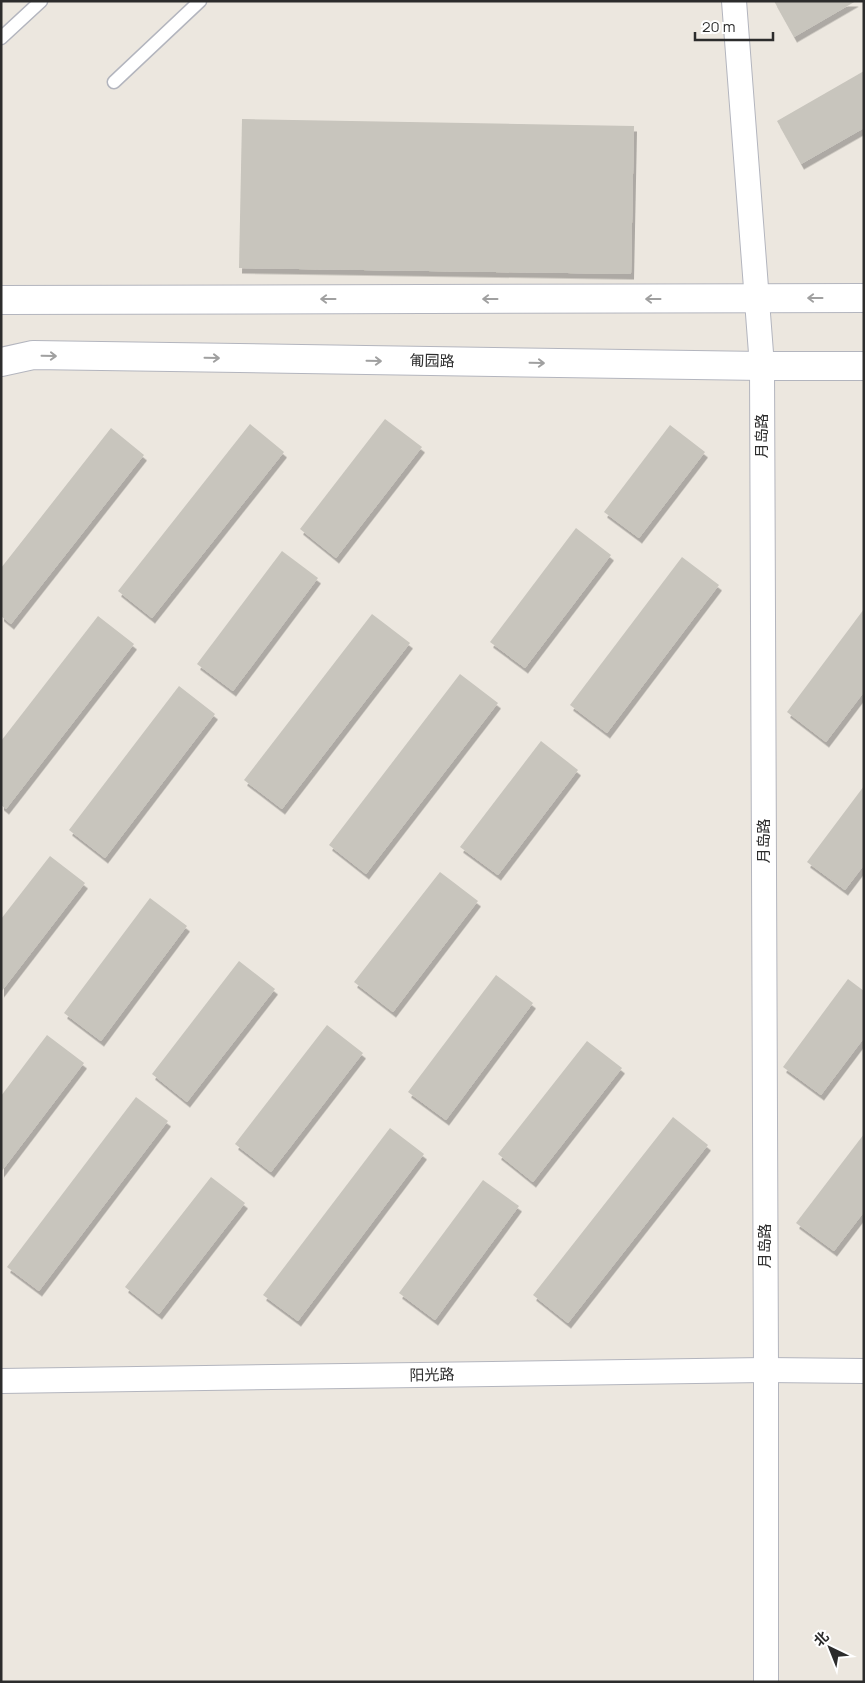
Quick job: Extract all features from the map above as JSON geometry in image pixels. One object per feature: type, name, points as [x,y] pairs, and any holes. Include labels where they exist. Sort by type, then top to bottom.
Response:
[{"type":"main road","points":[[1,300],[864,298]]},
{"type":"main road","name":"匍园路","points":[[1,362],[34,355],[864,366]]},
{"type":"street","name":"月岛路","points":[[734,1],[762,366],[766,1682]]},
{"type":"street","name":"阳光路","points":[[1,1381],[864,1370]]},
{"type":"lane","points":[[1,38],[41,1]]},
{"type":"lane","points":[[114,82],[200,1]]},
{"type":"building","points":[[774,1],[856,1],[794,37]]},
{"type":"building","points":[[864,71],[864,128],[801,164],[777,121]]},
{"type":"building","points":[[242,119],[634,126],[631,274],[239,268]]},
{"type":"building","points":[[385,419],[422,447],[336,558],[300,529]]},
{"type":"building","points":[[250,424],[284,452],[152,618],[118,591]]},
{"type":"building","points":[[670,425],[705,452],[639,538],[604,512]]},
{"type":"building","points":[[111,428],[144,455],[11,624],[1,616],[1,568]]},
{"type":"building","points":[[576,528],[611,555],[525,668],[490,642]]},
{"type":"building","points":[[282,551],[318,578],[233,691],[197,664]]},
{"type":"building","points":[[682,557],[719,585],[607,733],[570,705]]},
{"type":"building","points":[[864,609],[864,692],[826,742],[787,712]]},
{"type":"building","points":[[372,614],[410,643],[282,809],[244,780]]},
{"type":"building","points":[[98,616],[134,644],[6,809],[1,805],[1,741]]},
{"type":"building","points":[[460,674],[498,703],[366,874],[329,845]]},
{"type":"building","points":[[179,686],[215,714],[105,858],[69,830]]},
{"type":"building","points":[[541,741],[578,770],[498,875],[460,847]]},
{"type":"building","points":[[864,786],[864,865],[845,890],[807,862]]},
{"type":"building","points":[[50,856],[85,883],[1,992],[1,919]]},
{"type":"building","points":[[440,872],[478,901],[393,1012],[354,982]]},
{"type":"building","points":[[150,898],[187,926],[101,1041],[64,1013]]},
{"type":"building","points":[[239,961],[275,989],[187,1102],[152,1074]]},
{"type":"building","points":[[496,975],[533,1003],[446,1120],[408,1092]]},
{"type":"building","points":[[848,979],[864,991],[864,1038],[821,1095],[783,1067]]},
{"type":"building","points":[[327,1025],[363,1053],[271,1172],[235,1144]]},
{"type":"building","points":[[47,1035],[84,1063],[1,1172],[1,1096]]},
{"type":"building","points":[[587,1041],[622,1068],[533,1182],[498,1154]]},
{"type":"building","points":[[136,1097],[168,1121],[39,1291],[7,1267]]},
{"type":"building","points":[[673,1117],[708,1145],[568,1323],[533,1295]]},
{"type":"building","points":[[390,1128],[424,1154],[298,1321],[263,1295]]},
{"type":"building","points":[[864,1134],[864,1212],[834,1251],[796,1223]]},
{"type":"building","points":[[211,1177],[245,1203],[159,1314],[125,1287]]},
{"type":"building","points":[[483,1180],[519,1206],[435,1320],[399,1293]]}]
